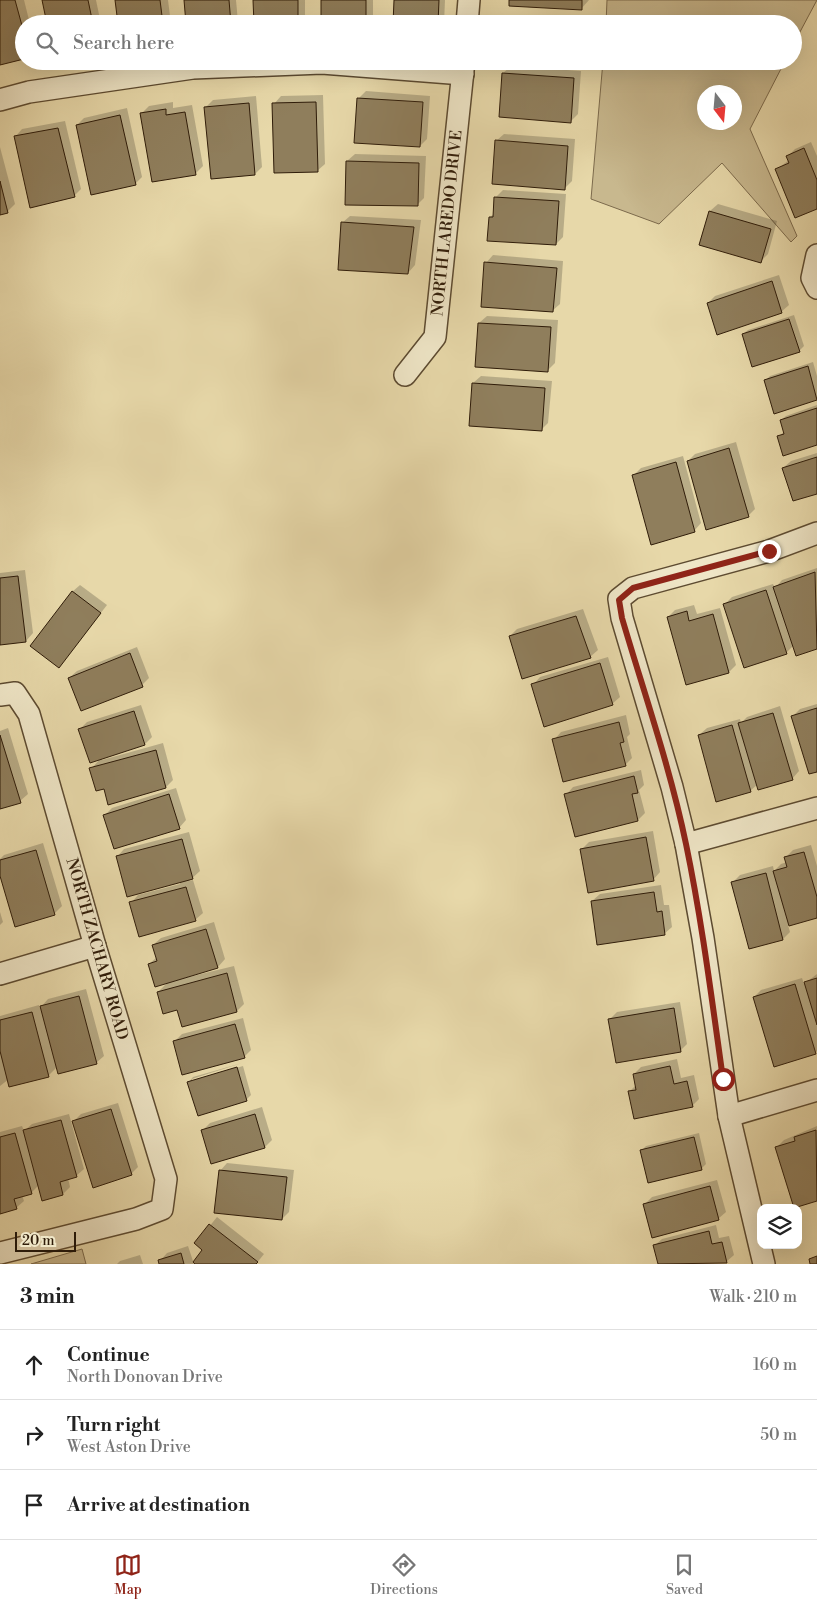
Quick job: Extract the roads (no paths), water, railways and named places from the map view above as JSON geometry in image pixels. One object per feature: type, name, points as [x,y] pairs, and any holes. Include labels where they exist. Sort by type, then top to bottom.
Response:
[{"type":"street","points":[[468,15],[469,0]]},
{"type":"street","points":[[0,100],[28,92],[179,70]]},
{"type":"street","name":"NORTH LAREDO DRIVE","points":[[405,375],[435,337],[464,70]]},
{"type":"street","points":[[816,256],[812,278],[817,288]]},
{"type":"street","points":[[764,1264],[729,1116],[703,938],[686,844],[672,787],[622,618],[619,600],[633,588],[769,551],[817,533]]},
{"type":"street","name":"NORTH ZACHARY ROAD","points":[[0,1253],[136,1219],[162,1209],[166,1179],[95,946],[29,714],[7,694]]},
{"type":"street","points":[[686,844],[817,808]]},
{"type":"street","points":[[0,974],[95,946]]},
{"type":"street","points":[[729,1116],[817,1090]]}]
